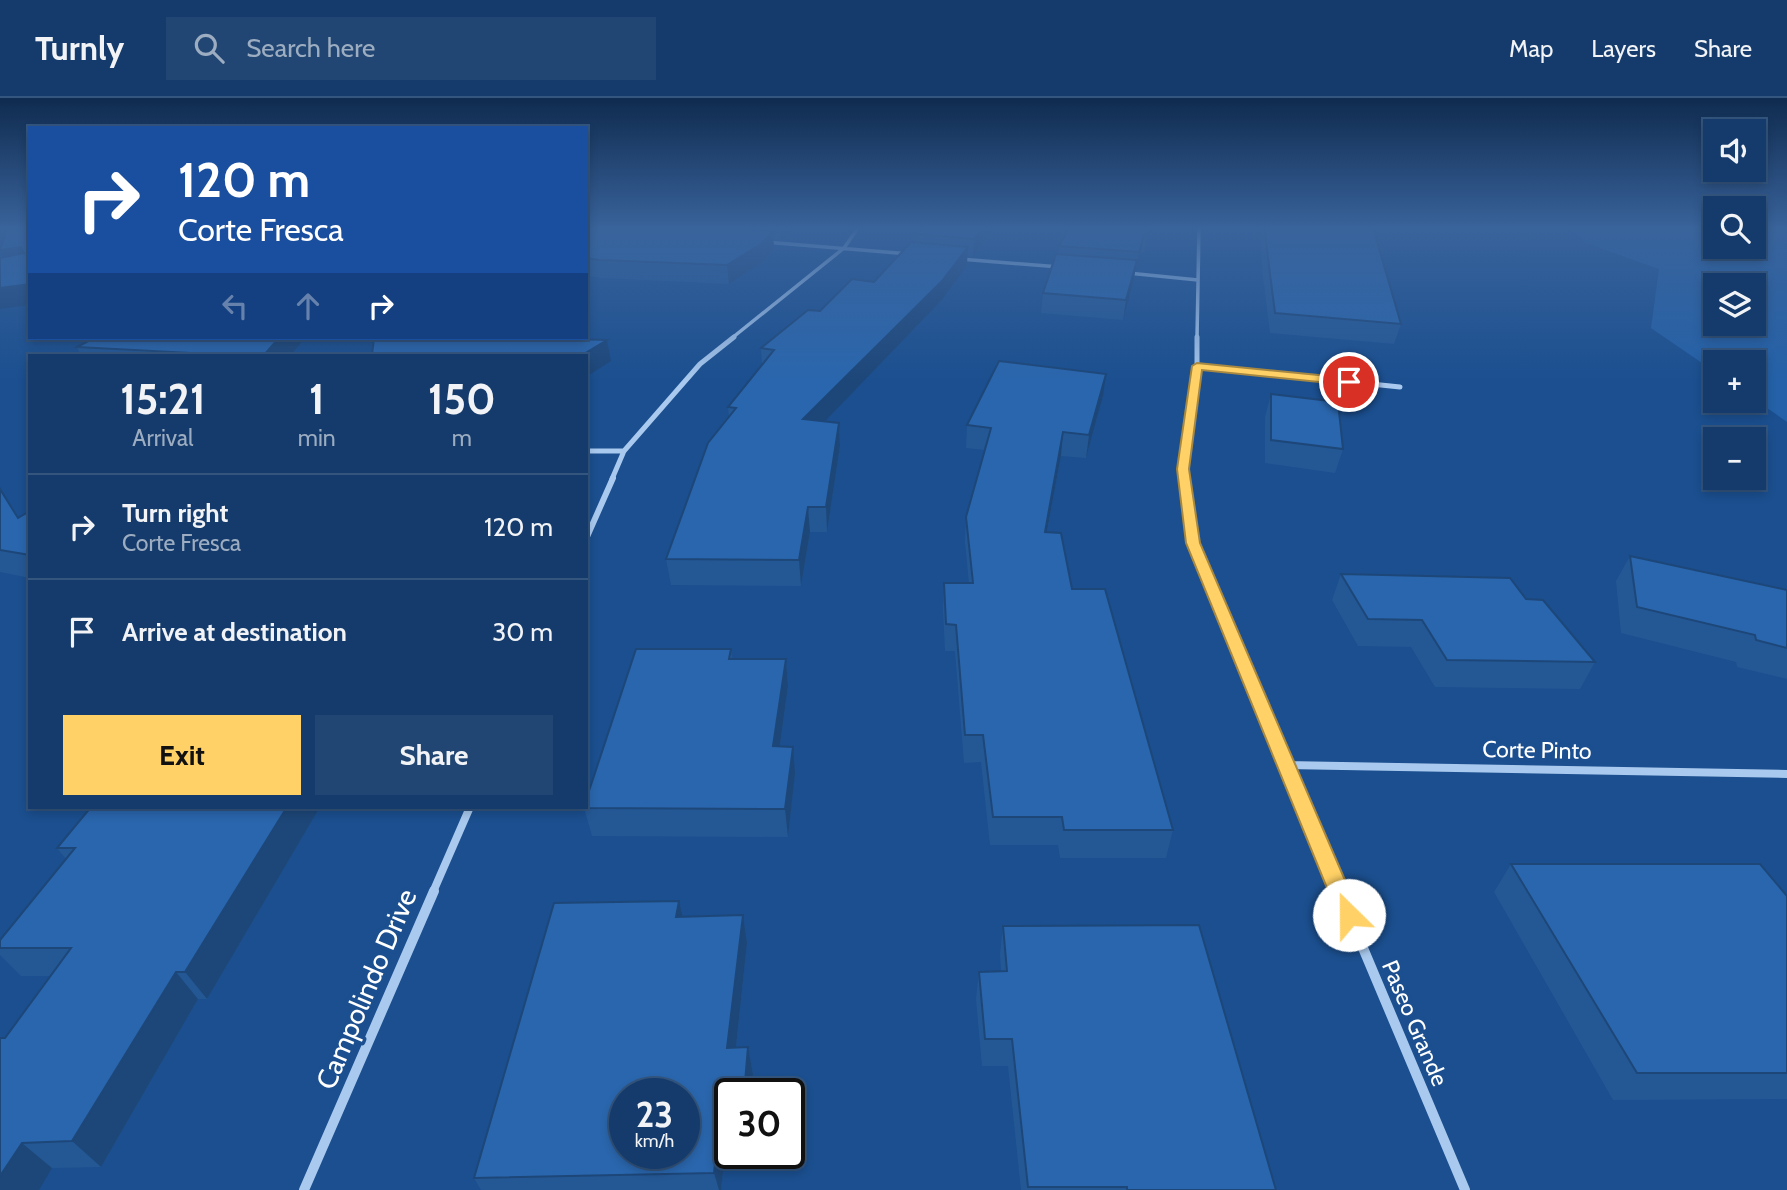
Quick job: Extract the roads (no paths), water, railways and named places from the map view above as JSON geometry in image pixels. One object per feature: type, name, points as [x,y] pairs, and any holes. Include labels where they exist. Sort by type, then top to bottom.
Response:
[{"type":"street","points":[[588,534],[624,451],[700,364],[806,279]]},
{"type":"street","name":"Paseo Grande","points":[[1198,279],[1197,366],[1183,469],[1193,543],[1465,1190]]},
{"type":"street","points":[[1197,366],[1400,387]]},
{"type":"street","points":[[588,451],[624,451]]},
{"type":"street","name":"Corte Pinto","points":[[1286,765],[1787,774]]},
{"type":"street","name":"Campolindo Drive","points":[[304,1190],[469,809]]}]
